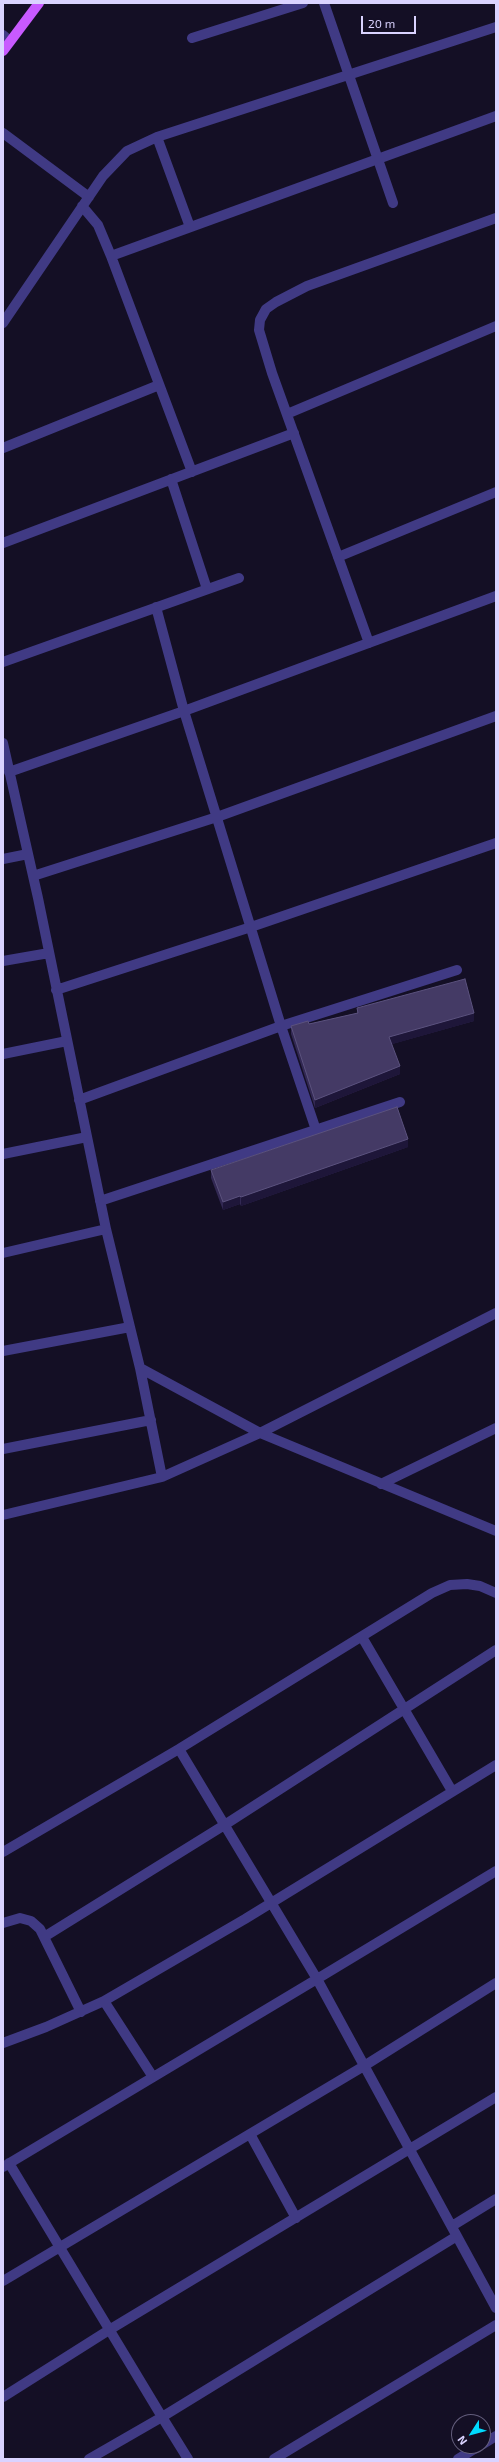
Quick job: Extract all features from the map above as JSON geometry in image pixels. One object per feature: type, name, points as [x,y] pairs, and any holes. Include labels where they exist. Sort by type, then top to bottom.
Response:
[{"type":"main road","points":[[3,51],[7,38],[38,3]]},
{"type":"street","points":[[192,38],[304,3]]},
{"type":"street","points":[[324,3],[393,203]]},
{"type":"street","points":[[3,323],[103,176],[127,151],[156,137],[349,76],[496,27]]},
{"type":"street","points":[[111,256],[496,116]]},
{"type":"street","points":[[3,133],[89,197]]},
{"type":"street","points":[[156,137],[190,227]]},
{"type":"street","points":[[82,206],[98,225],[111,256],[192,472]]},
{"type":"street","points":[[369,643],[287,414],[260,330],[260,320],[266,309],[307,286],[496,218]]},
{"type":"street","points":[[287,414],[496,326]]},
{"type":"street","points":[[3,448],[159,385]]},
{"type":"street","points":[[3,543],[294,433]]},
{"type":"street","points":[[171,479],[207,589]]},
{"type":"street","points":[[338,556],[496,492]]},
{"type":"street","points":[[3,662],[239,578]]},
{"type":"street","points":[[9,772],[184,711],[496,596]]},
{"type":"street","points":[[156,608],[184,711],[281,1026],[316,1130]]},
{"type":"street","points":[[33,876],[217,817],[496,716]]},
{"type":"street","points":[[4,749],[33,876],[106,1229],[140,1368],[162,1477]]},
{"type":"street","points":[[56,990],[251,927],[496,843]]},
{"type":"street","points":[[3,859],[28,854]]},
{"type":"street","points":[[3,961],[49,952]]},
{"type":"street","points":[[79,1100],[281,1026],[457,970]]},
{"type":"street","points":[[3,1054],[67,1041]]},
{"type":"street","points":[[100,1201],[400,1102]]},
{"type":"street","points":[[3,1154],[87,1137]]},
{"type":"street","points":[[3,1253],[106,1229]]},
{"type":"street","points":[[3,1515],[162,1477],[260,1433],[496,1313]]},
{"type":"street","points":[[3,1351],[130,1327]]},
{"type":"street","points":[[140,1368],[260,1433],[496,1531]]},
{"type":"street","points":[[3,1449],[151,1420]]},
{"type":"street","points":[[381,1484],[496,1428]]},
{"type":"street","points":[[3,1852],[179,1749],[426,1596],[450,1586],[467,1584],[480,1586],[496,1593]]},
{"type":"street","points":[[362,1637],[452,1792]]},
{"type":"street","points":[[44,1937],[226,1824],[496,1650]]},
{"type":"street","points":[[179,1749],[226,1824],[317,1979],[496,2308]]},
{"type":"street","points":[[3,2043],[81,2012],[104,2001],[272,1903],[496,1765]]},
{"type":"street","points":[[188,2459],[59,2247],[6,2165],[496,1871]]},
{"type":"street","points":[[3,1923],[20,1918],[30,1921],[40,1929],[81,2012]]},
{"type":"street","points":[[3,2281],[364,2066],[496,1983]]},
{"type":"street","points":[[104,2001],[153,2077]]},
{"type":"street","points":[[3,2397],[109,2330],[496,2097]]},
{"type":"street","points":[[250,2134],[296,2218]]},
{"type":"street","points":[[452,2226],[496,2199]]},
{"type":"street","points":[[90,2459],[162,2417],[457,2236]]},
{"type":"street","points":[[274,2459],[496,2325]]},
{"type":"building","points":[[465,979],[474,1013],[389,1037],[400,1066],[315,1100],[291,1026],[308,1021],[309,1024],[358,1013],[357,1008]]},
{"type":"building","points":[[397,1107],[408,1139],[223,1202],[211,1170]]}]
